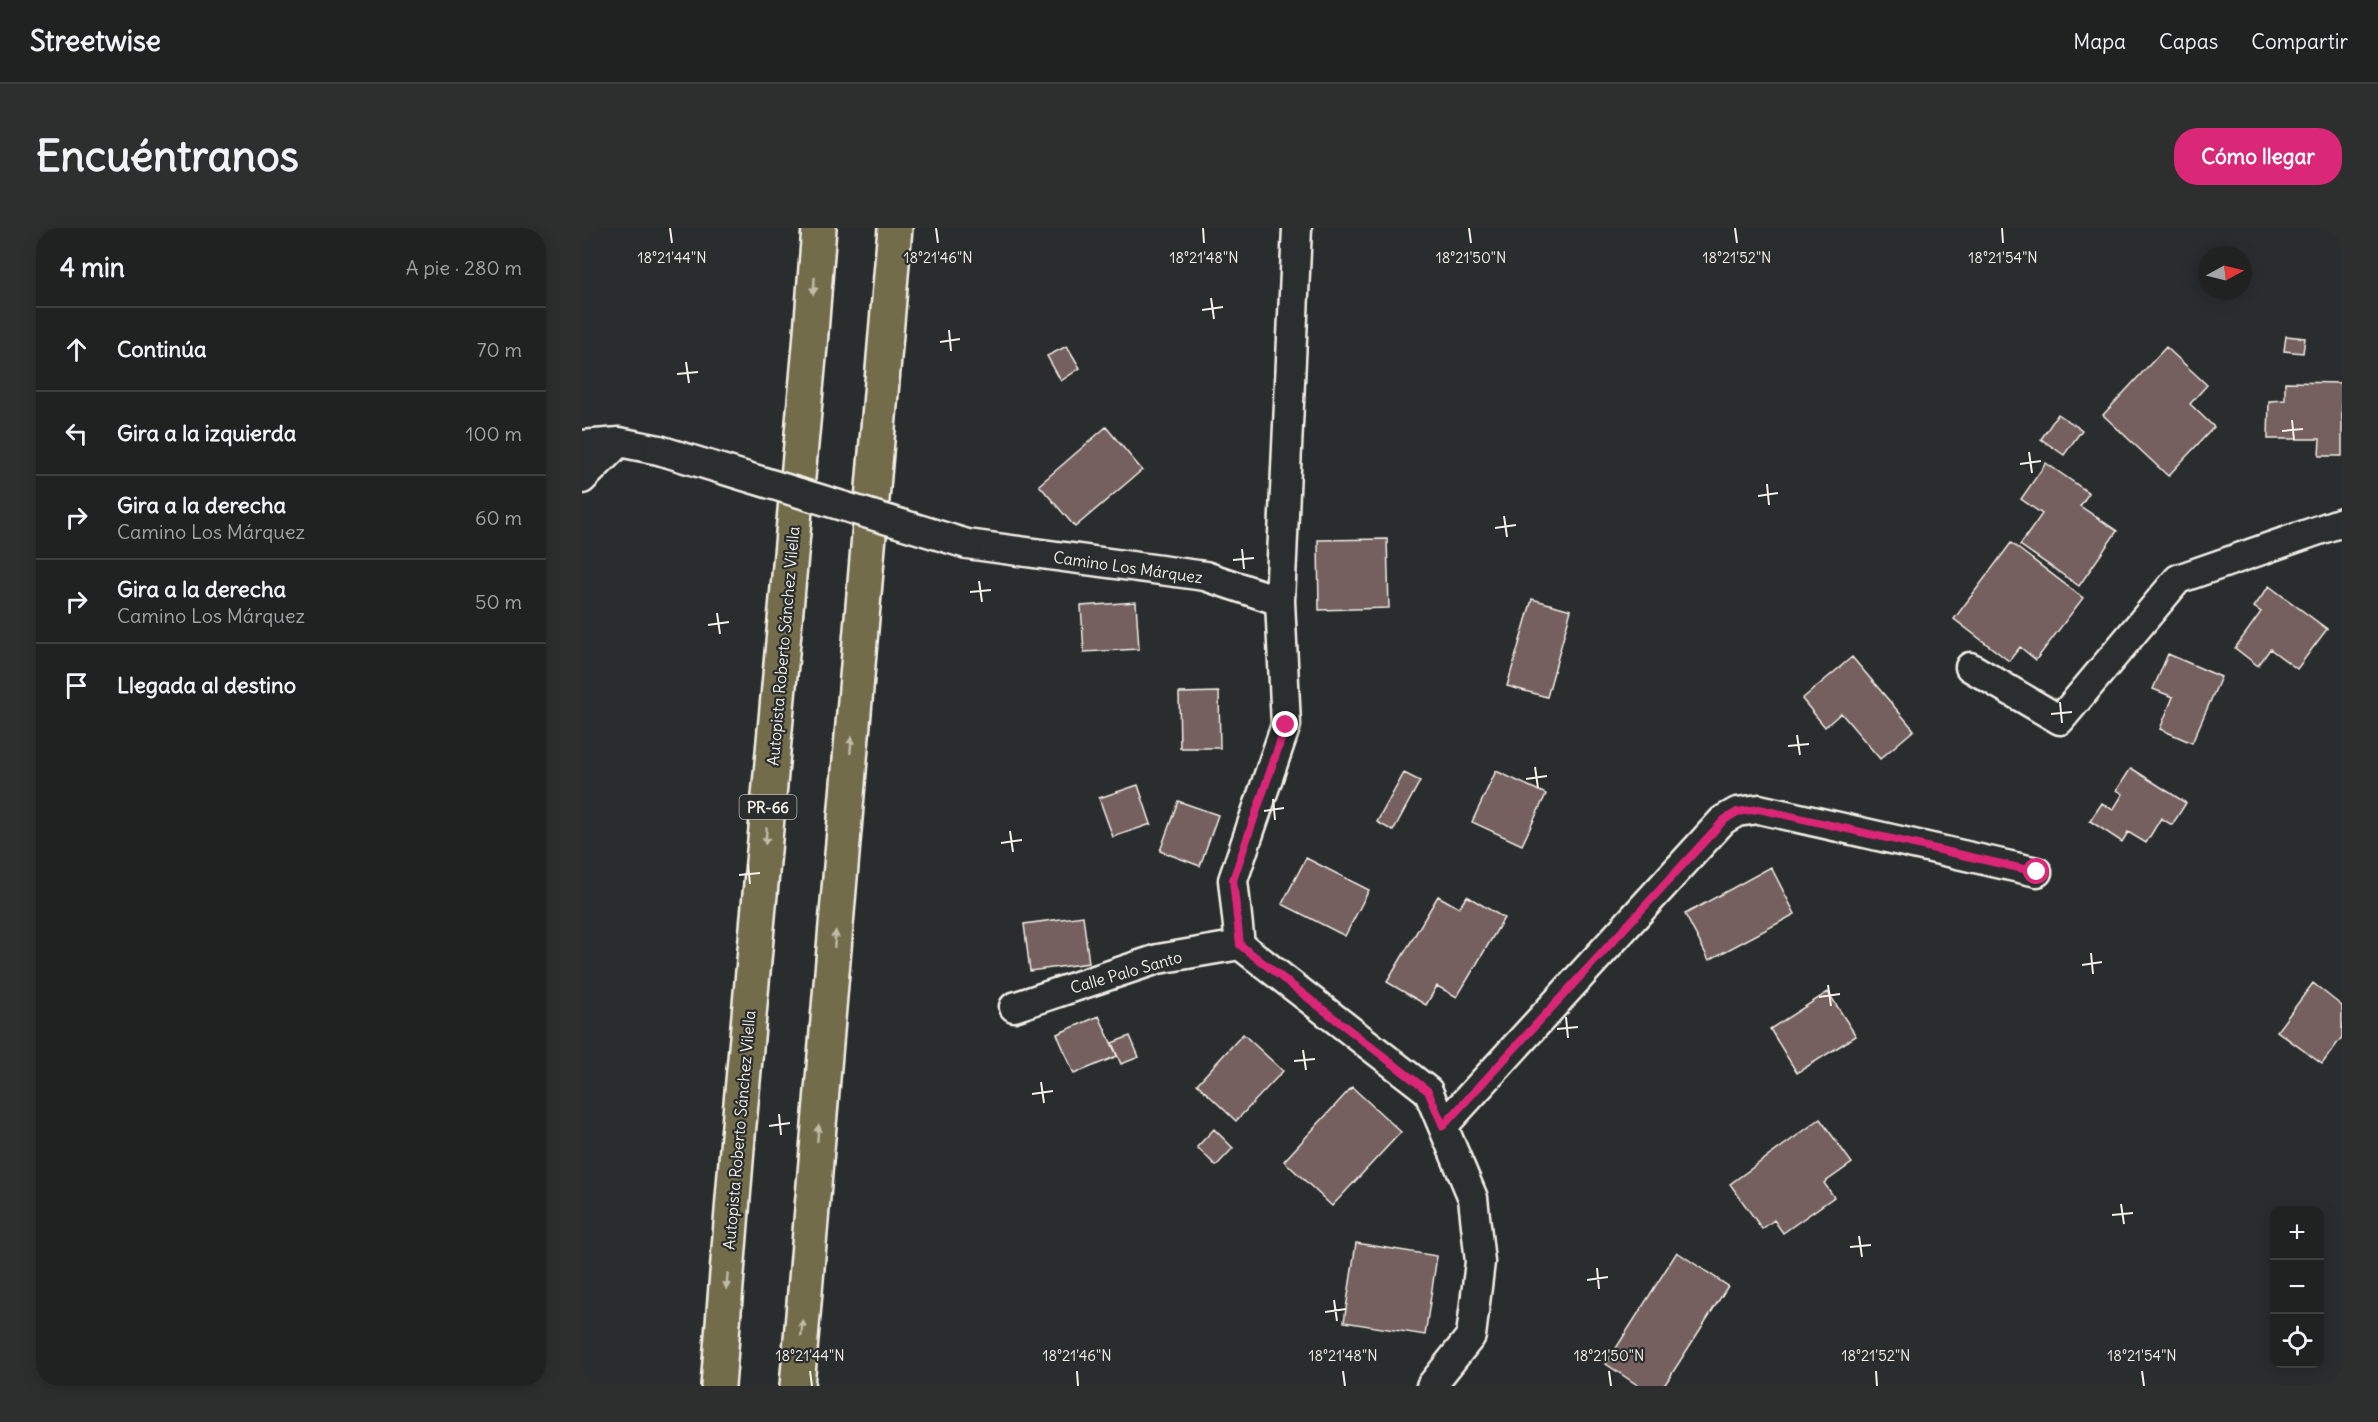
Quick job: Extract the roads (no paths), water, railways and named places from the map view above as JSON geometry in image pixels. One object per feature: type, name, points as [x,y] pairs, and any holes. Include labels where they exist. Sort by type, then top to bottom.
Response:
[{"type":"highway","name":"Autopista Roberto Sánchez Vilella","points":[[718,1386],[819,228]]},
{"type":"highway","points":[[797,1386],[895,228]]},
{"type":"street","points":[[1297,228],[1280,601],[1286,725],[1233,880],[1240,945],[1428,1091],[1473,1198],[1480,1262],[1471,1336],[1431,1386]]},
{"type":"street","points":[[582,479],[619,442]]},
{"type":"street","name":"Camino Los Márquez","points":[[582,445],[619,442],[659,450],[967,544],[1205,576],[1280,601]]},
{"type":"street","points":[[1970,667],[2060,720],[2178,579],[2342,522]]},
{"type":"street","points":[[1443,1126],[1724,820],[1737,812],[1759,809],[2037,872]]},
{"type":"street","name":"Calle Palo Santo","points":[[1014,1006],[1158,959],[1240,945]]}]
